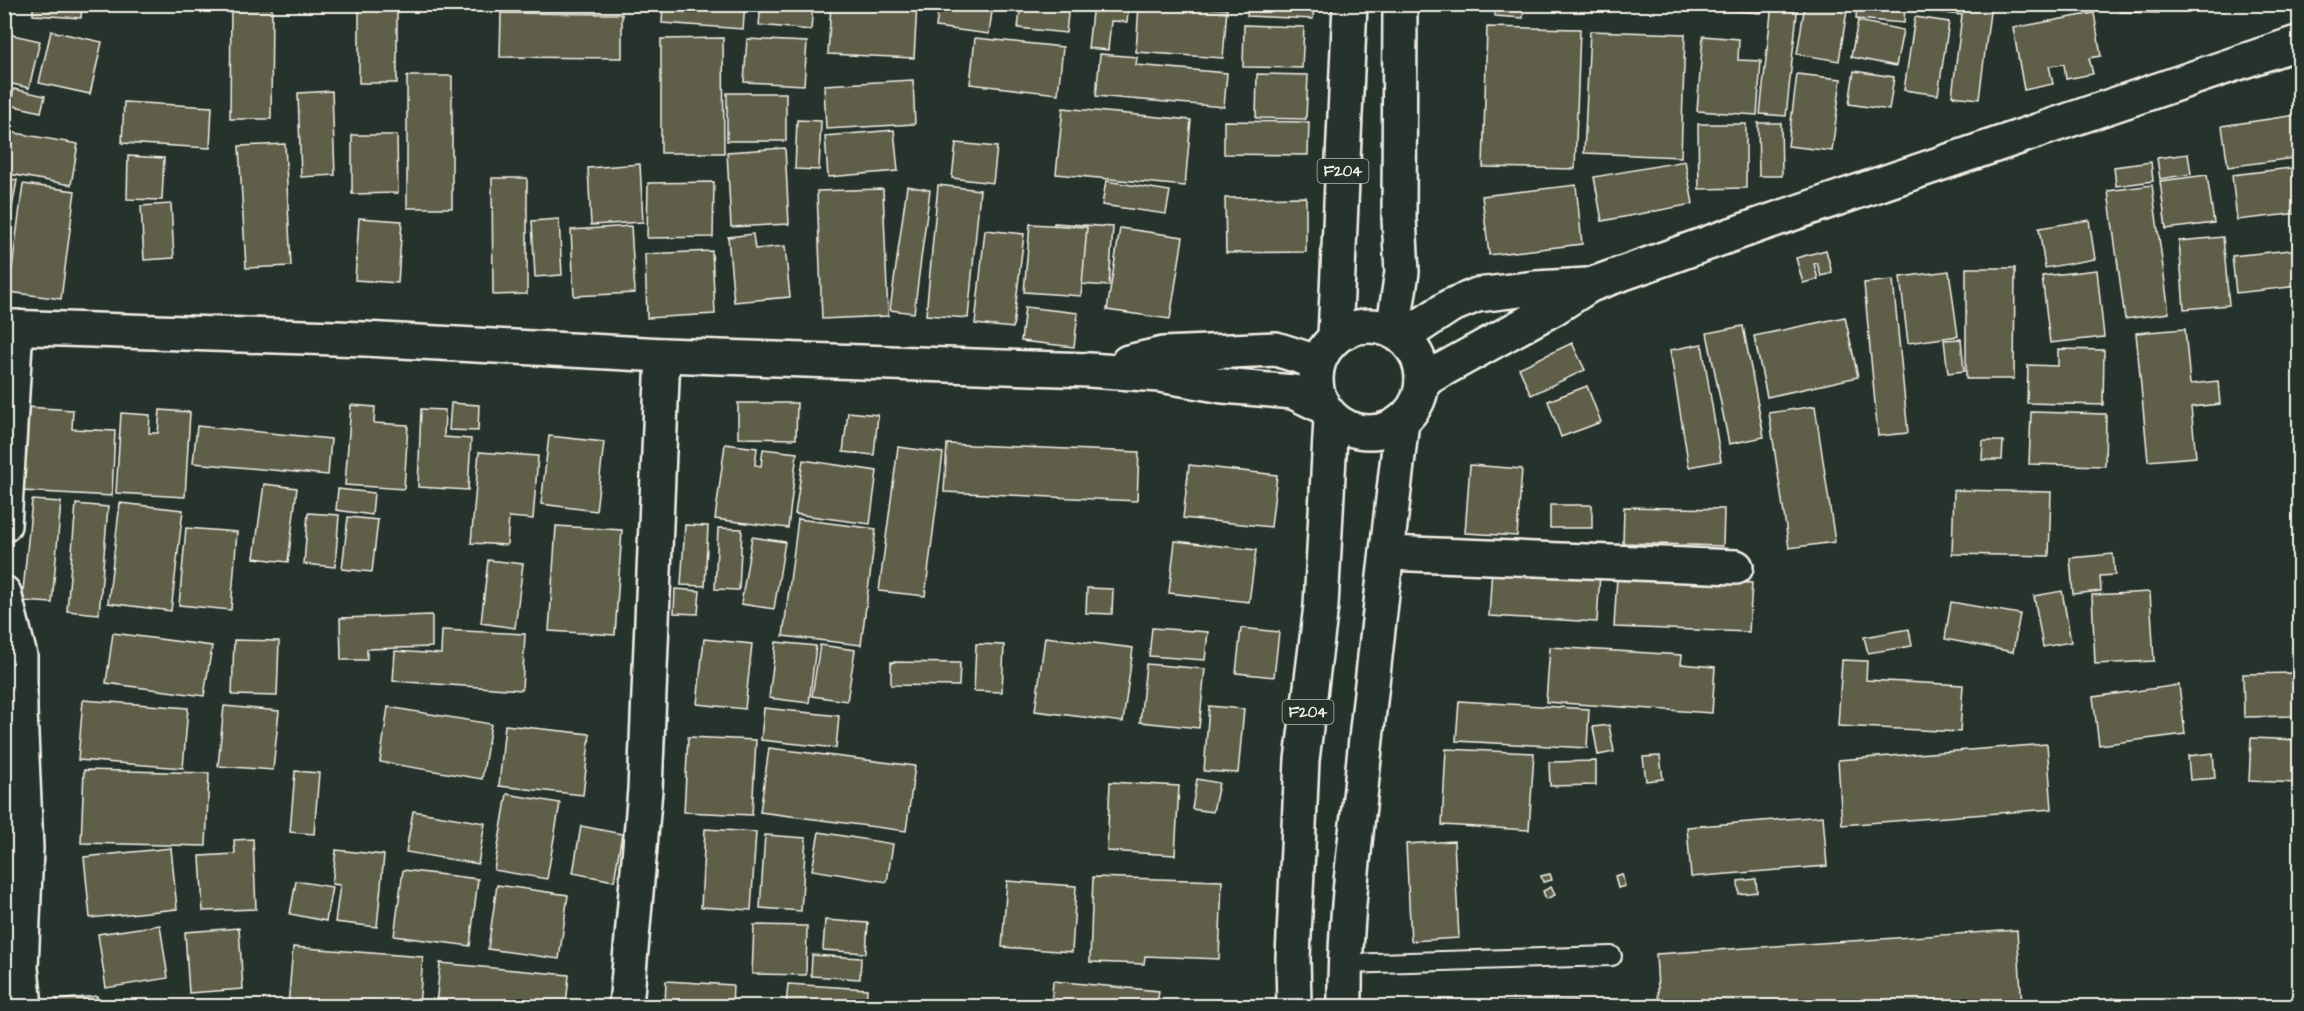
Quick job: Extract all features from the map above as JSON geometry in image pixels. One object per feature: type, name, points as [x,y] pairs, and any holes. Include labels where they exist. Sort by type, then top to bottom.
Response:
[{"type":"street","name":"F204","points":[[1294,1006],[1293,958],[1302,760],[1320,606],[1327,412],[1316,392],[1315,377],[1326,350],[1350,4]]},
{"type":"street","points":[[1398,334],[1402,272],[1399,218],[1400,4]]},
{"type":"street","points":[[1422,381],[1554,308],[1590,285],[1759,225],[2300,42]]},
{"type":"street","points":[[1398,334],[1450,306],[1477,295],[1590,285]]},
{"type":"street","points":[[4,525],[10,327],[364,339],[663,355],[1089,370],[1160,375],[1223,386],[1293,392],[1351,429],[1374,432],[1388,429],[1402,421],[1412,410],[1419,397],[1422,381],[1420,365],[1414,350],[1398,334],[1378,326],[1348,329],[1326,350],[1276,349],[1163,354],[1089,370]]},
{"type":"street","points":[[626,1006],[645,790],[663,355]]},
{"type":"street","points":[[1345,1006],[1344,964],[1372,673],[1402,421]]},
{"type":"street","points":[[1387,553],[1736,567]]},
{"type":"street","points":[[4,593],[20,656],[26,848],[21,968],[25,1006]]},
{"type":"lane","points":[[1344,964],[1612,956]]},
{"type":"building","points":[[33,4],[82,4],[81,18],[33,15]]},
{"type":"building","points":[[231,4],[272,4],[271,119],[230,119]]},
{"type":"building","points":[[359,4],[397,4],[397,83],[359,83]]},
{"type":"building","points":[[551,4],[631,4],[631,6],[551,8]]},
{"type":"building","points":[[663,4],[745,4],[743,29],[662,23]]},
{"type":"building","points":[[761,4],[813,4],[811,30],[759,25]]},
{"type":"building","points":[[831,4],[917,4],[914,58],[828,54]]},
{"type":"building","points":[[939,4],[993,4],[989,34],[936,27]]},
{"type":"building","points":[[1021,4],[1069,4],[1066,33],[1018,28]]},
{"type":"building","points":[[1093,4],[1129,4],[1127,22],[1111,21],[1108,50],[1088,48]]},
{"type":"building","points":[[1139,4],[1227,9],[1223,58],[1136,52]]},
{"type":"building","points":[[1248,4],[1314,4],[1313,19],[1247,16]]},
{"type":"building","points":[[1496,4],[1524,4],[1523,18],[1495,16]]},
{"type":"building","points":[[1700,4],[1762,4],[1761,13],[1700,8]]},
{"type":"building","points":[[1772,4],[1798,4],[1786,116],[1760,114]]},
{"type":"building","points":[[1805,4],[1848,4],[1839,61],[1797,54]]},
{"type":"building","points":[[1857,4],[1905,4],[1904,23],[1856,19]]},
{"type":"building","points":[[1913,4],[1991,4],[1979,99],[1952,96],[1962,15],[1912,9]]},
{"type":"building","points":[[2014,4],[2093,4],[2093,10],[2014,9]]},
{"type":"building","points":[[2119,4],[2159,4],[2159,13],[2119,12]]},
{"type":"building","points":[[501,13],[622,14],[622,58],[500,57]]},
{"type":"building","points":[[2094,13],[2101,56],[2089,58],[2093,74],[2066,79],[2064,64],[2049,66],[2053,84],[2024,90],[2013,28]]},
{"type":"building","points":[[1915,17],[1949,22],[1938,95],[1904,90]]},
{"type":"building","points":[[1858,21],[1903,30],[1896,66],[1851,57]]},
{"type":"building","points":[[1244,25],[1304,27],[1302,68],[1243,67]]},
{"type":"building","points":[[1487,27],[1580,29],[1575,169],[1483,167]]},
{"type":"building","points":[[51,31],[102,42],[90,94],[39,83]]},
{"type":"building","points":[[1590,31],[1685,34],[1681,157],[1584,153]]},
{"type":"building","points":[[4,33],[40,41],[29,88],[4,82]]},
{"type":"building","points":[[1703,36],[1739,39],[1738,60],[1761,61],[1757,115],[1697,111]]},
{"type":"building","points":[[723,38],[724,153],[661,153],[661,39]]},
{"type":"building","points":[[975,38],[1063,47],[1058,94],[970,84]]},
{"type":"building","points":[[747,39],[807,42],[804,85],[744,82]]},
{"type":"building","points":[[1100,54],[1137,57],[1136,65],[1227,73],[1224,107],[1096,96]]},
{"type":"building","points":[[1854,71],[1894,77],[1889,110],[1849,104]]},
{"type":"building","points":[[1257,74],[1308,75],[1306,119],[1256,118]]},
{"type":"building","points":[[1797,74],[1841,79],[1832,151],[1788,146]]},
{"type":"building","points":[[407,76],[452,76],[452,208],[407,208]]},
{"type":"building","points":[[913,80],[915,124],[826,129],[824,85]]},
{"type":"building","points":[[14,89],[45,96],[41,112],[10,105]]},
{"type":"building","points":[[332,91],[335,175],[301,177],[298,93]]},
{"type":"building","points":[[727,93],[786,93],[786,141],[727,141]]},
{"type":"building","points":[[124,102],[212,107],[210,148],[122,143]]},
{"type":"building","points":[[1063,108],[1191,120],[1185,186],[1056,174]]},
{"type":"building","points":[[2296,115],[2300,157],[2228,167],[2222,126]]},
{"type":"building","points":[[797,120],[821,121],[819,170],[795,169]]},
{"type":"building","points":[[1224,121],[1309,122],[1308,155],[1224,154]]},
{"type":"building","points":[[1758,123],[1781,123],[1782,176],[1759,176]]},
{"type":"building","points":[[1698,124],[1746,124],[1746,188],[1699,189]]},
{"type":"building","points":[[894,130],[898,171],[828,177],[825,136]]},
{"type":"building","points":[[4,131],[78,144],[71,185],[4,173]]},
{"type":"building","points":[[352,135],[397,135],[398,193],[352,194]]},
{"type":"building","points":[[956,143],[997,147],[993,183],[952,178]]},
{"type":"building","points":[[285,144],[291,266],[246,268],[239,146]]},
{"type":"building","points":[[785,148],[789,224],[731,227],[727,152]]},
{"type":"building","points":[[2188,154],[2191,174],[2160,179],[2157,158]]},
{"type":"building","points":[[128,156],[164,158],[162,200],[127,199]]},
{"type":"building","points":[[1685,161],[1693,204],[1602,221],[1594,177]]},
{"type":"building","points":[[2151,162],[2153,181],[2116,186],[2114,167]]},
{"type":"building","points":[[640,164],[643,222],[591,225],[588,168]]},
{"type":"building","points":[[2300,167],[2300,213],[2237,220],[2232,175]]},
{"type":"building","points":[[2207,175],[2214,223],[2166,229],[2160,181]]},
{"type":"building","points":[[4,178],[17,180],[4,252]]},
{"type":"building","points":[[492,178],[527,178],[527,294],[493,295]]},
{"type":"building","points":[[1106,181],[1170,191],[1166,214],[1102,205]]},
{"type":"building","points":[[714,182],[713,237],[647,238],[648,183]]},
{"type":"building","points":[[23,184],[75,191],[61,299],[9,292]]},
{"type":"building","points":[[938,185],[980,190],[968,318],[926,315]]},
{"type":"building","points":[[1576,185],[1582,244],[1489,255],[1482,196]]},
{"type":"building","points":[[2152,185],[2169,313],[2125,319],[2108,191]]},
{"type":"building","points":[[907,186],[930,190],[914,313],[890,310]]},
{"type":"building","points":[[883,189],[888,316],[822,319],[817,191]]},
{"type":"building","points":[[1306,197],[1306,252],[1226,253],[1225,198]]},
{"type":"building","points":[[171,204],[174,258],[144,260],[141,206]]},
{"type":"building","points":[[359,218],[402,221],[398,283],[355,280]]},
{"type":"building","points":[[559,219],[562,275],[535,277],[532,221]]},
{"type":"building","points":[[2089,220],[2095,259],[2045,268],[2039,228]]},
{"type":"building","points":[[1054,223],[1113,227],[1109,286],[1050,282]]},
{"type":"building","points":[[1030,224],[1087,227],[1081,296],[1024,292]]},
{"type":"building","points":[[631,226],[635,293],[574,296],[571,230]]},
{"type":"building","points":[[1120,228],[1183,237],[1170,319],[1107,310]]},
{"type":"building","points":[[985,230],[1024,234],[1013,328],[975,324]]},
{"type":"building","points":[[753,234],[755,249],[785,246],[790,297],[734,302],[728,237]]},
{"type":"building","points":[[2223,237],[2229,305],[2184,309],[2179,241]]},
{"type":"building","points":[[2300,249],[2300,286],[2236,293],[2232,256]]},
{"type":"building","points":[[1826,250],[1832,273],[1821,276],[1817,263],[1814,264],[1818,279],[1803,283],[1796,258]]},
{"type":"building","points":[[712,251],[715,314],[647,318],[645,254]]},
{"type":"building","points":[[1966,268],[2015,268],[2014,379],[1966,379]]},
{"type":"building","points":[[2097,270],[2104,337],[2050,343],[2042,276]]},
{"type":"building","points":[[1949,271],[1958,336],[1908,343],[1900,277]]},
{"type":"building","points":[[1893,280],[1908,433],[1878,436],[1864,283]]},
{"type":"building","points":[[1025,307],[1078,313],[1074,347],[1021,341]]},
{"type":"building","points":[[1845,317],[1858,377],[1767,397],[1754,336]]},
{"type":"building","points":[[1743,326],[1764,437],[1729,444],[1707,333]]},
{"type":"building","points":[[2185,329],[2190,384],[2218,381],[2220,404],[2191,407],[2196,457],[2148,461],[2136,333]]},
{"type":"building","points":[[1961,339],[1964,371],[1948,373],[1944,340]]},
{"type":"building","points":[[1572,343],[1585,370],[1531,395],[1519,368]]},
{"type":"building","points":[[1702,344],[1721,461],[1689,467],[1670,350]]},
{"type":"building","points":[[2058,349],[2104,350],[2103,405],[2027,403],[2028,365],[2058,366]]},
{"type":"building","points":[[1587,386],[1601,422],[1561,437],[1548,401]]},
{"type":"building","points":[[451,403],[479,405],[478,431],[449,430]]},
{"type":"building","points":[[738,403],[797,403],[796,439],[738,438]]},
{"type":"building","points":[[351,405],[375,407],[374,423],[408,425],[404,489],[345,485]]},
{"type":"building","points":[[1815,406],[1835,542],[1789,548],[1769,413]]},
{"type":"building","points":[[26,407],[73,410],[72,429],[115,431],[112,496],[22,491]]},
{"type":"building","points":[[421,409],[445,410],[444,437],[471,439],[468,490],[418,487]]},
{"type":"building","points":[[160,410],[190,412],[185,497],[116,493],[121,413],[150,415],[149,433],[158,433]]},
{"type":"building","points":[[848,412],[878,415],[874,455],[843,452]]},
{"type":"building","points":[[2031,412],[2106,414],[2105,466],[2029,464]]},
{"type":"building","points":[[197,426],[331,439],[328,475],[193,463]]},
{"type":"building","points":[[549,436],[604,442],[596,511],[541,504]]},
{"type":"building","points":[[1983,441],[2003,441],[2002,460],[1982,460]]},
{"type":"building","points":[[725,444],[757,448],[755,465],[761,466],[763,449],[797,453],[788,528],[715,519]]},
{"type":"building","points":[[947,444],[1139,452],[1137,501],[944,492]]},
{"type":"building","points":[[898,447],[943,453],[925,596],[879,591]]},
{"type":"building","points":[[479,452],[538,456],[533,519],[509,517],[507,545],[471,543]]},
{"type":"building","points":[[803,460],[877,471],[870,524],[795,514]]},
{"type":"building","points":[[1189,465],[1277,475],[1271,527],[1183,518]]},
{"type":"building","points":[[1470,465],[1522,469],[1517,536],[1465,533]]},
{"type":"building","points":[[264,484],[297,488],[288,562],[254,558]]},
{"type":"building","points":[[338,489],[374,493],[372,515],[336,510]]},
{"type":"building","points":[[1954,490],[2051,492],[2049,556],[1952,554]]},
{"type":"building","points":[[32,500],[61,502],[52,603],[22,601]]},
{"type":"building","points":[[120,503],[183,510],[171,611],[108,603]]},
{"type":"building","points":[[76,504],[108,507],[99,614],[67,611]]},
{"type":"building","points":[[1550,505],[1592,505],[1592,528],[1550,528]]},
{"type":"building","points":[[1624,507],[1724,509],[1723,546],[1623,543]]},
{"type":"building","points":[[308,513],[339,515],[335,567],[304,564]]},
{"type":"building","points":[[348,517],[378,520],[372,572],[342,569]]},
{"type":"building","points":[[798,519],[876,529],[861,645],[783,636]]},
{"type":"building","points":[[685,525],[708,526],[705,586],[681,585]]},
{"type":"building","points":[[556,526],[622,530],[615,635],[549,631]]},
{"type":"building","points":[[186,528],[237,532],[231,610],[179,605]]},
{"type":"building","points":[[718,528],[742,529],[739,590],[715,589]]},
{"type":"building","points":[[752,537],[785,542],[774,609],[741,604]]},
{"type":"building","points":[[1175,541],[1256,550],[1249,602],[1169,593]]},
{"type":"building","points":[[2113,554],[2115,575],[2100,576],[2101,591],[2073,594],[2070,558]]},
{"type":"building","points":[[488,560],[523,564],[515,628],[481,623]]},
{"type":"building","points":[[1492,567],[1600,573],[1597,622],[1489,616]]},
{"type":"building","points":[[1617,577],[1752,583],[1749,632],[1614,627]]},
{"type":"building","points":[[1087,588],[1113,589],[1112,614],[1086,613]]},
{"type":"building","points":[[675,589],[700,591],[698,614],[674,613]]},
{"type":"building","points":[[2062,591],[2071,642],[2043,647],[2034,596]]},
{"type":"building","points":[[2150,592],[2154,661],[2095,664],[2092,595]]},
{"type":"building","points":[[1951,602],[2020,614],[2013,652],[1945,639]]},
{"type":"building","points":[[432,615],[432,647],[367,649],[367,660],[341,660],[340,618]]},
{"type":"building","points":[[1152,628],[1208,632],[1205,660],[1149,656]]},
{"type":"building","points":[[1241,628],[1279,632],[1274,677],[1236,673]]},
{"type":"building","points":[[1909,629],[1912,646],[1868,653],[1864,637]]},
{"type":"building","points":[[442,630],[525,634],[522,690],[393,681],[395,651],[441,654]]},
{"type":"building","points":[[113,633],[212,646],[204,696],[106,683]]},
{"type":"building","points":[[1045,637],[1133,648],[1123,722],[1035,711]]},
{"type":"building","points":[[704,639],[752,644],[745,709],[697,704]]},
{"type":"building","points":[[234,640],[279,641],[277,696],[232,695]]},
{"type":"building","points":[[776,642],[816,646],[809,703],[769,698]]},
{"type":"building","points":[[976,644],[1004,645],[1002,692],[974,691]]},
{"type":"building","points":[[820,645],[855,650],[847,701],[812,696]]},
{"type":"building","points":[[1550,647],[1682,655],[1681,664],[1715,667],[1712,713],[1546,702]]},
{"type":"building","points":[[1842,660],[1867,661],[1866,680],[1963,685],[1960,732],[1838,726]]},
{"type":"building","points":[[891,662],[960,663],[959,686],[891,685]]},
{"type":"building","points":[[1146,664],[1205,669],[1199,728],[1140,722]]},
{"type":"building","points":[[2293,673],[2294,716],[2244,717],[2243,674]]},
{"type":"building","points":[[2179,685],[2185,734],[2099,745],[2093,697]]},
{"type":"building","points":[[83,700],[188,708],[183,768],[78,760]]},
{"type":"building","points":[[1459,701],[1589,709],[1587,748],[1456,741]]},
{"type":"building","points":[[224,706],[279,711],[273,770],[218,766]]},
{"type":"building","points":[[1209,706],[1244,709],[1238,773],[1204,771]]},
{"type":"building","points":[[388,707],[491,724],[482,779],[380,762]]},
{"type":"building","points":[[764,708],[839,716],[836,748],[761,740]]},
{"type":"building","points":[[505,725],[590,734],[583,795],[499,786]]},
{"type":"building","points":[[1609,725],[1614,752],[1598,755],[1593,727]]},
{"type":"building","points":[[688,737],[756,740],[752,815],[684,812]]},
{"type":"building","points":[[2251,738],[2300,740],[2300,783],[2249,781]]},
{"type":"building","points":[[2047,744],[2052,809],[1842,825],[1838,760]]},
{"type":"building","points":[[769,748],[915,766],[906,831],[760,812]]},
{"type":"building","points":[[1446,749],[1534,753],[1529,830],[1442,825]]},
{"type":"building","points":[[2213,753],[2215,778],[2190,780],[2188,756]]},
{"type":"building","points":[[1660,756],[1663,779],[1646,781],[1643,757]]},
{"type":"building","points":[[1596,761],[1596,785],[1550,786],[1549,762]]},
{"type":"building","points":[[84,770],[209,773],[206,846],[81,843]]},
{"type":"building","points":[[295,771],[319,773],[314,834],[290,832]]},
{"type":"building","points":[[1197,779],[1219,783],[1213,812],[1192,809]]},
{"type":"building","points":[[1110,782],[1179,786],[1175,855],[1107,851]]},
{"type":"building","points":[[507,794],[560,803],[547,879],[494,870]]},
{"type":"building","points":[[413,811],[485,823],[478,864],[406,852]]},
{"type":"building","points":[[1823,816],[1827,866],[1691,877],[1687,827]]},
{"type":"building","points":[[581,826],[622,834],[614,881],[573,873]]},
{"type":"building","points":[[705,829],[756,832],[751,910],[701,907]]},
{"type":"building","points":[[819,832],[893,844],[887,882],[812,870]]},
{"type":"building","points":[[765,835],[806,838],[801,911],[760,908]]},
{"type":"building","points":[[253,839],[256,909],[203,911],[200,856],[235,854],[234,840]]},
{"type":"building","points":[[1454,841],[1459,938],[1411,941],[1406,844]]},
{"type":"building","points":[[171,848],[177,909],[90,918],[84,857]]},
{"type":"building","points":[[336,850],[384,855],[377,927],[335,922],[340,885],[332,884]]},
{"type":"building","points":[[403,870],[478,879],[470,946],[394,936]]},
{"type":"building","points":[[1550,874],[1552,880],[1543,882],[1541,876]]},
{"type":"building","points":[[1622,874],[1625,886],[1618,888],[1615,876]]},
{"type":"building","points":[[1093,877],[1222,881],[1219,959],[1145,956],[1144,964],[1090,962]]},
{"type":"building","points":[[1756,879],[1757,892],[1739,894],[1738,881]]},
{"type":"building","points":[[296,881],[332,887],[326,921],[290,914]]},
{"type":"building","points":[[1007,881],[1076,886],[1072,952],[1002,947]]},
{"type":"building","points":[[497,885],[568,895],[559,959],[488,949]]},
{"type":"building","points":[[1551,887],[1555,895],[1546,899],[1543,891]]},
{"type":"building","points":[[825,920],[868,923],[866,953],[823,950]]},
{"type":"building","points":[[160,925],[168,978],[106,988],[98,934]]},
{"type":"building","points":[[754,925],[807,926],[806,975],[752,974]]},
{"type":"building","points":[[239,928],[243,989],[189,993],[185,932]]},
{"type":"building","points":[[2017,930],[2022,1006],[1659,1006],[1656,954]]},
{"type":"building","points":[[293,947],[423,957],[419,1006],[288,1006]]},
{"type":"building","points":[[812,955],[861,958],[860,979],[811,976]]},
{"type":"building","points":[[440,963],[569,975],[566,1006],[436,1006]]},
{"type":"building","points":[[666,981],[733,985],[732,1006],[665,1006]]},
{"type":"building","points":[[1053,981],[1159,991],[1157,1006],[1051,1006]]},
{"type":"building","points":[[788,984],[867,989],[866,1006],[786,1006]]},
{"type":"building","points":[[97,996],[98,1006],[57,1006],[56,1000]]},
{"type":"building","points":[[2112,998],[2150,1006],[2110,1006]]},
{"type":"building","points":[[1577,1001],[1577,1006],[1486,1006],[1486,1003]]}]
